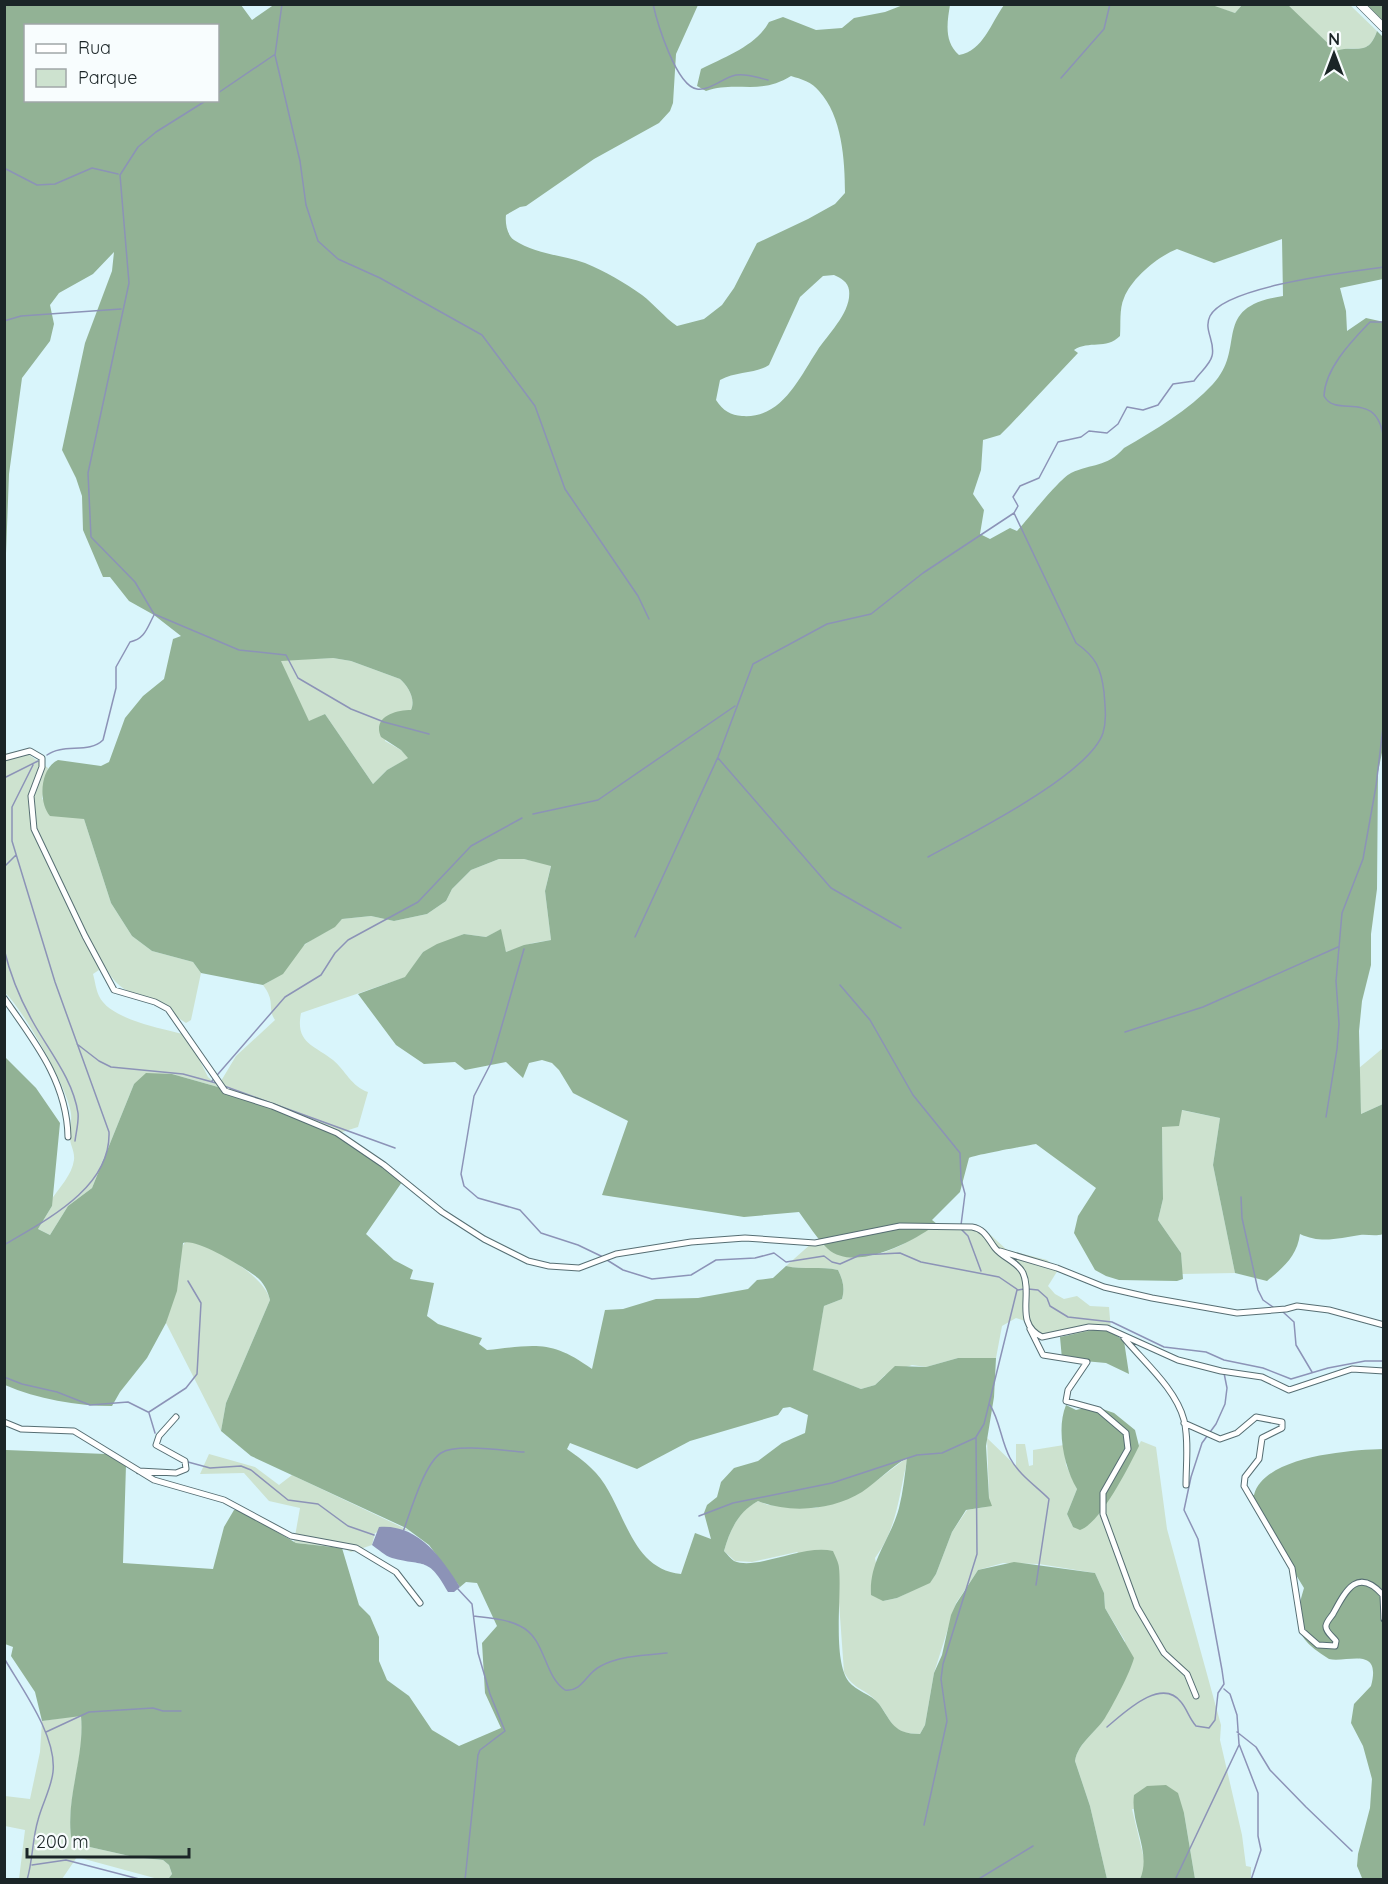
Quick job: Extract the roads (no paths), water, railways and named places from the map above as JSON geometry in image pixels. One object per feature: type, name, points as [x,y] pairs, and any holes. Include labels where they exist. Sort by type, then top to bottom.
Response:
[{"type":"main road","points":[[1360,4],[1383,28]]},
{"type":"street","points":[[4,758],[30,751],[42,758],[42,767],[31,796],[33,829],[114,990],[155,1002],[168,1009],[225,1090],[279,1108],[337,1133],[384,1165],[442,1212],[508,1252],[549,1266],[579,1268],[616,1254],[691,1242],[745,1238],[815,1243],[892,1227],[923,1225],[976,1227],[981,1230],[996,1249],[1019,1268],[1024,1277],[1025,1312],[1042,1354],[1087,1362],[1086,1367],[1068,1390],[1066,1401],[1098,1410],[1126,1433],[1128,1449],[1103,1493],[1103,1514],[1137,1606],[1164,1653],[1190,1678],[1196,1696]]},
{"type":"street","points":[[4,998],[58,1083],[66,1106],[68,1137]]},
{"type":"street","points":[[996,1249],[1051,1266],[1104,1287],[1152,1298],[1237,1313],[1297,1306],[1329,1310],[1383,1325]]},
{"type":"street","points":[[1029,1325],[1042,1337],[1096,1326],[1107,1328],[1192,1364],[1262,1377],[1289,1390],[1352,1369],[1383,1371]]},
{"type":"street","points":[[1123,1336],[1172,1396],[1184,1424],[1186,1485]]},
{"type":"street","points":[[138,1471],[176,1473],[186,1469],[185,1461],[156,1445],[159,1436],[176,1417]]},
{"type":"street","points":[[1184,1424],[1220,1439],[1237,1433],[1256,1417],[1282,1422],[1282,1428],[1262,1438],[1259,1459],[1245,1477],[1244,1486],[1292,1568],[1302,1631],[1318,1645],[1335,1646],[1336,1641],[1327,1630],[1326,1624],[1342,1594],[1354,1584],[1362,1582],[1372,1585],[1383,1595],[1383,1619]]},
{"type":"street","points":[[4,1422],[21,1429],[74,1431],[165,1485],[224,1500],[291,1536],[356,1548],[396,1572],[420,1603]]},
{"type":"water","points":[[379,1527],[393,1527],[417,1537],[436,1554],[460,1587],[454,1592],[448,1592],[430,1568],[419,1563],[392,1558],[372,1545]]},
{"type":"waterway","points":[[282,4],[275,55],[300,161],[306,205],[318,241],[338,259],[380,278],[482,335],[535,406],[565,489],[638,596],[649,619]]},
{"type":"waterway","points":[[653,4],[675,66],[689,85],[702,89],[731,76],[740,75],[768,80]]},
{"type":"waterway","points":[[1061,78],[1104,29],[1110,4]]},
{"type":"waterway","points":[[219,92],[274,55]]},
{"type":"waterway","points":[[204,102],[156,132],[138,147],[120,175],[129,283],[88,473],[91,537],[135,582],[154,614],[239,650],[286,655],[298,678],[351,709],[384,722],[429,734]]},
{"type":"waterway","points":[[4,168],[37,185],[55,184],[92,168],[118,174]]},
{"type":"waterway","points":[[635,937],[718,757],[753,664],[827,624],[871,614],[923,573],[1014,513],[1018,506],[1013,497],[1020,486],[1039,478],[1058,442],[1081,437],[1089,431],[1107,433],[1118,424],[1127,407],[1143,410],[1158,405],[1173,384],[1194,381],[1211,359],[1213,351],[1208,321],[1220,305],[1239,296],[1290,282],[1384,267]]},
{"type":"waterway","points":[[4,321],[21,316],[121,309]]},
{"type":"waterway","points":[[1384,322],[1370,322],[1348,346],[1329,375],[1324,396],[1330,403],[1366,409],[1374,414],[1380,424],[1384,441]]},
{"type":"waterway","points":[[928,857],[1052,785],[1093,749],[1103,733],[1104,692],[1099,670],[1093,658],[1076,643],[1014,513]]},
{"type":"waterway","points":[[47,755],[53,751],[91,747],[103,740],[116,688],[116,667],[130,642],[142,636],[154,615]]},
{"type":"waterway","points":[[533,814],[598,800],[735,706]]},
{"type":"waterway","points":[[1326,1117],[1339,1024],[1336,981],[1342,913],[1363,859],[1376,786],[1384,719]]},
{"type":"waterway","points":[[718,758],[831,888],[901,928]]},
{"type":"waterway","points":[[4,778],[38,761]]},
{"type":"waterway","points":[[4,1245],[56,1213],[88,1186],[107,1152],[109,1132],[55,982],[12,841],[12,807],[33,765]]},
{"type":"waterway","points":[[212,1081],[285,997],[321,975],[335,953],[348,940],[418,902],[471,846],[522,818]]},
{"type":"waterway","points":[[4,867],[16,855]]},
{"type":"waterway","points":[[1125,1032],[1203,1007],[1338,947]]},
{"type":"waterway","points":[[4,949],[12,977],[24,1004],[71,1089],[78,1113],[75,1141]]},
{"type":"waterway","points":[[524,949],[491,1063],[474,1096],[461,1174],[464,1186],[478,1198],[520,1210],[541,1233],[578,1245],[603,1257]]},
{"type":"waterway","points":[[840,985],[870,1020],[913,1095],[960,1153],[961,1179],[965,1194],[961,1225]]},
{"type":"waterway","points":[[77,1044],[111,1067],[183,1074],[216,1083]]},
{"type":"waterway","points":[[224,1086],[395,1148]]},
{"type":"waterway","points":[[1241,1197],[1242,1218],[1258,1290],[1263,1300],[1273,1307]]},
{"type":"waterway","points":[[962,1230],[968,1236],[981,1271]]},
{"type":"waterway","points":[[607,1260],[623,1270],[652,1279],[691,1275],[716,1260],[755,1258],[774,1253],[786,1262],[824,1256],[840,1264],[860,1255],[900,1253],[921,1262],[999,1277],[1018,1290],[1024,1289]]},
{"type":"waterway","points":[[149,1412],[186,1388],[197,1374],[201,1303],[188,1281]]},
{"type":"waterway","points":[[1028,1289],[1038,1290],[1047,1298],[1050,1306],[1068,1317],[1112,1322],[1164,1347],[1206,1352],[1224,1360],[1263,1368],[1291,1379],[1328,1368],[1365,1361],[1384,1361]]},
{"type":"waterway","points":[[924,1825],[947,1721],[941,1679],[943,1664],[977,1554],[976,1437],[984,1424],[1017,1290]]},
{"type":"waterway","points":[[1283,1312],[1294,1322],[1296,1345],[1312,1372]]},
{"type":"waterway","points":[[1107,1727],[1142,1700],[1163,1693],[1173,1695],[1181,1702],[1196,1726],[1209,1728],[1215,1720],[1218,1693],[1224,1684],[1222,1670],[1198,1539],[1184,1510],[1191,1477],[1202,1443],[1216,1424],[1225,1404],[1227,1388],[1224,1373]]},
{"type":"waterway","points":[[4,1377],[22,1384],[57,1392],[90,1405],[128,1402],[148,1412]]},
{"type":"waterway","points":[[990,1405],[1014,1464],[1049,1499],[1036,1585]]},
{"type":"waterway","points":[[149,1413],[155,1433]]},
{"type":"waterway","points":[[699,1516],[733,1503],[832,1483],[917,1455],[942,1453],[975,1438]]},
{"type":"waterway","points":[[160,1445],[182,1457]]},
{"type":"waterway","points":[[403,1532],[423,1478],[441,1453],[458,1448],[524,1452]]},
{"type":"waterway","points":[[188,1462],[210,1468],[241,1466],[251,1470],[288,1500],[318,1504],[348,1526],[374,1535]]},
{"type":"waterway","points":[[457,1588],[472,1604],[478,1653],[490,1694],[505,1731],[480,1750],[478,1755],[465,1880]]},
{"type":"waterway","points":[[474,1616],[509,1622],[528,1632],[535,1639],[552,1675],[565,1690],[576,1688],[606,1663],[667,1653]]},
{"type":"waterway","points":[[4,1658],[37,1713],[50,1743],[53,1758],[52,1778],[36,1828],[27,1880]]},
{"type":"waterway","points":[[1224,1689],[1230,1694],[1237,1715],[1239,1744],[1258,1793],[1258,1836],[1261,1850],[1251,1880]]},
{"type":"waterway","points":[[46,1732],[89,1712],[153,1708],[163,1711],[181,1711]]},
{"type":"waterway","points":[[1237,1732],[1256,1747],[1270,1770],[1352,1851]]},
{"type":"waterway","points":[[1175,1880],[1239,1745]]},
{"type":"waterway","points":[[977,1880],[1033,1846]]},
{"type":"waterway","points":[[32,1865],[66,1860],[143,1880]]}]
